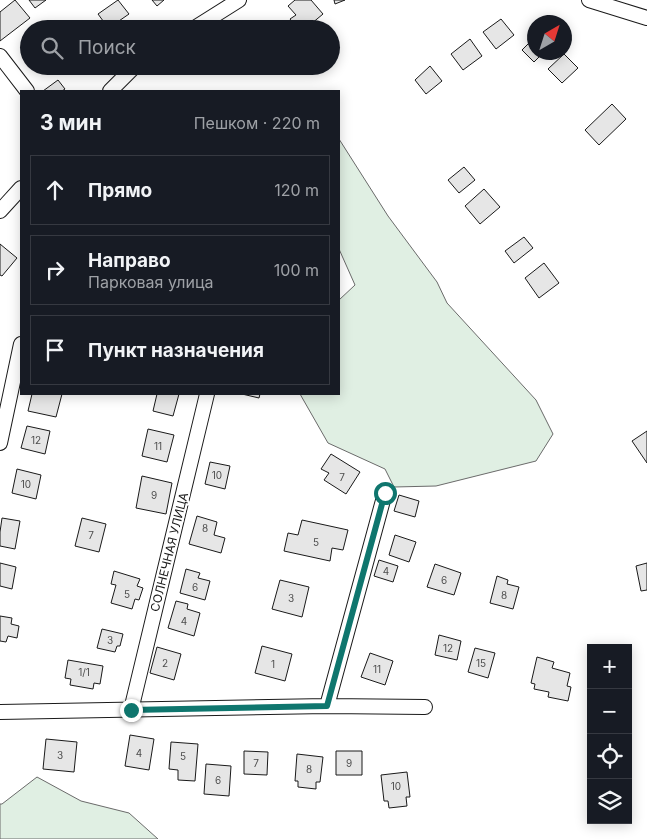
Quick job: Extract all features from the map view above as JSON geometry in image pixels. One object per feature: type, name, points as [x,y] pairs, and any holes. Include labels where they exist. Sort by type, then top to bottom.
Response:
[{"type":"street","points":[[589,0],[647,18]]},
{"type":"street","points":[[206,20],[232,2]]},
{"type":"street","points":[[0,56],[26,90]]},
{"type":"street","points":[[111,90],[127,75]]},
{"type":"street","points":[[0,211],[19,195]]},
{"type":"street","points":[[0,443],[20,349]]},
{"type":"street","name":"СОЛНЕЧНАЯ УЛИЦА","points":[[131,710],[207,395]]},
{"type":"street","points":[[327,706],[385,493]]},
{"type":"street","points":[[0,712],[327,706],[425,707]]},
{"type":"green space","points":[[340,141],[388,216],[437,282],[447,303],[536,400],[553,434],[536,461],[436,486],[394,487],[385,469],[328,443],[301,395],[340,395],[340,299],[355,285],[340,251]]},
{"type":"green space","points":[[37,777],[81,801],[129,813],[158,839],[0,839],[0,804]]},
{"type":"building","points":[[15,0],[30,18],[20,20],[20,26],[0,41],[0,12]]},
{"type":"building","points":[[29,0],[46,0],[35,8]]},
{"type":"building","points":[[118,0],[129,14],[120,20],[102,20],[98,14]]},
{"type":"building","points":[[152,0],[164,0],[157,6]]},
{"type":"building","points":[[295,0],[311,0],[323,14],[316,20],[291,20],[296,15],[288,6]]},
{"type":"building","points":[[334,0],[345,0],[335,4]]},
{"type":"building","points":[[501,19],[514,35],[496,49],[483,32]]},
{"type":"building","points":[[470,39],[482,56],[463,70],[451,54]]},
{"type":"building","points":[[527,45],[527,55],[522,50]]},
{"type":"building","points":[[558,60],[570,60],[578,68],[562,83],[548,69]]},
{"type":"building","points":[[430,66],[442,81],[426,94],[415,80]]},
{"type":"building","points":[[58,80],[65,89],[64,90],[44,90]]},
{"type":"building","points":[[612,104],[626,119],[599,145],[585,130]]},
{"type":"building","points":[[464,167],[475,180],[459,193],[448,180]]},
{"type":"building","points":[[484,189],[500,207],[480,224],[465,206]]},
{"type":"building","points":[[524,237],[533,248],[514,263],[505,251]]},
{"type":"building","points":[[0,244],[17,258],[2,276],[0,275]]},
{"type":"building","points":[[544,263],[559,283],[539,298],[525,278]]},
{"type":"building","points":[[32,395],[62,395],[56,417],[28,411]]},
{"type":"building","points":[[157,395],[179,395],[173,416],[153,411]]},
{"type":"building","points":[[246,395],[260,395],[259,398]]},
{"type":"building","points":[[27,426],[50,431],[45,454],[21,448]]},
{"type":"building","points":[[148,429],[174,435],[167,462],[142,456]]},
{"type":"building","points":[[647,431],[647,463],[632,441]]},
{"type":"building","points":[[331,454],[360,472],[346,494],[324,480],[329,473],[321,469]]},
{"type":"building","points":[[210,462],[230,466],[225,489],[205,484]]},
{"type":"building","points":[[17,469],[41,475],[36,499],[12,493]]},
{"type":"building","points":[[142,476],[172,483],[166,514],[136,508]]},
{"type":"building","points":[[399,495],[419,501],[415,517],[394,511]]},
{"type":"building","points":[[197,516],[217,522],[214,535],[225,538],[221,553],[189,544]]},
{"type":"building","points":[[2,518],[20,521],[15,549],[0,546]]},
{"type":"building","points":[[82,518],[106,524],[99,552],[75,546]]},
{"type":"building","points":[[302,520],[348,530],[343,550],[332,548],[330,561],[284,551],[288,533],[298,535]]},
{"type":"building","points":[[395,535],[416,542],[409,562],[389,555]]},
{"type":"building","points":[[379,560],[398,566],[393,582],[374,576]]},
{"type":"building","points":[[0,563],[16,567],[12,589],[0,586]]},
{"type":"building","points":[[647,563],[647,590],[641,591],[636,566]]},
{"type":"building","points":[[435,564],[461,573],[454,595],[427,587]]},
{"type":"building","points":[[186,569],[200,573],[198,578],[210,581],[205,600],[180,593]]},
{"type":"building","points":[[114,571],[140,579],[137,586],[143,588],[139,600],[135,599],[132,609],[111,603],[116,585],[111,584]]},
{"type":"building","points":[[497,576],[508,580],[507,584],[519,587],[513,609],[490,603]]},
{"type":"building","points":[[280,580],[309,587],[302,617],[272,609]]},
{"type":"building","points":[[176,601],[188,604],[187,609],[200,613],[194,636],[168,628]]},
{"type":"building","points":[[0,616],[12,618],[11,624],[19,626],[17,638],[8,636],[6,642],[0,641]]},
{"type":"building","points":[[102,629],[123,634],[120,646],[117,646],[115,652],[97,648]]},
{"type":"building","points":[[439,635],[461,641],[457,660],[435,655]]},
{"type":"building","points":[[262,646],[292,654],[285,681],[255,673]]},
{"type":"building","points":[[157,647],[181,654],[174,680],[150,673]]},
{"type":"building","points":[[475,648],[495,653],[488,678],[468,672]]},
{"type":"building","points":[[370,653],[393,661],[385,685],[361,677]]},
{"type":"building","points":[[537,657],[554,662],[552,668],[570,673],[567,686],[571,687],[568,701],[548,697],[549,692],[534,689],[535,684],[531,683]]},
{"type":"building","points":[[68,660],[103,666],[100,684],[94,683],[93,689],[70,685],[71,679],[65,678]]},
{"type":"building","points":[[130,735],[154,739],[149,770],[125,766]]},
{"type":"building","points":[[46,739],[77,742],[74,772],[43,769]]},
{"type":"building","points":[[171,742],[198,744],[195,781],[178,780],[178,770],[169,769]]},
{"type":"building","points":[[244,751],[268,752],[267,775],[244,774]]},
{"type":"building","points":[[336,751],[362,751],[362,775],[336,775]]},
{"type":"building","points":[[297,754],[323,757],[320,782],[316,782],[316,789],[298,787],[298,781],[295,781]]},
{"type":"building","points":[[206,764],[231,766],[229,796],[204,794]]},
{"type":"building","points":[[407,772],[410,797],[406,797],[407,806],[389,808],[388,801],[384,801],[381,775]]},
{"type":"route","points":[[131,710],[327,706],[385,493]]}]
